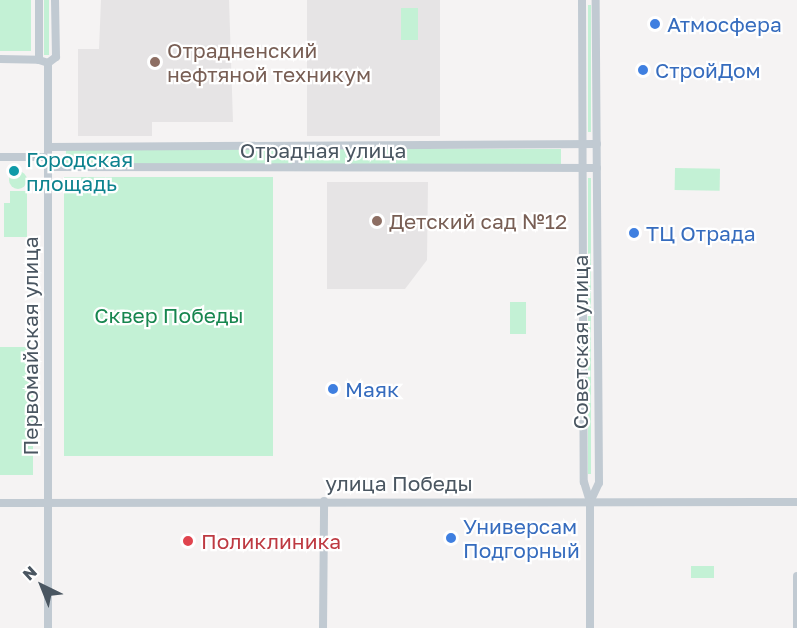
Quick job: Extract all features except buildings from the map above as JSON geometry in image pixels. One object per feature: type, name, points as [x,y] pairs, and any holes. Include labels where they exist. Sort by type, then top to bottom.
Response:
[{"type":"street","points":[[39,0],[39,60]]},
{"type":"street","name":"Первомайская улица","points":[[48,628],[48,63],[56,57],[55,0]]},
{"type":"street","name":"Советская улица","points":[[582,0],[585,482],[590,502],[590,628]]},
{"type":"street","name":"Советская улица","points":[[590,502],[599,483],[596,0]]},
{"type":"street","points":[[0,59],[39,60],[48,63]]},
{"type":"street","name":"Отрадная улица","points":[[48,147],[597,144]]},
{"type":"street","points":[[296,146],[296,167]]},
{"type":"street","name":"Отрадная улица","points":[[0,157],[48,162],[296,167],[597,168]]},
{"type":"street","points":[[323,628],[324,501]]},
{"type":"street","name":"улица Победы","points":[[0,503],[797,502]]},
{"type":"street","points":[[797,576],[797,628]]},
{"type":"shaded area","name":"Отрадненский нефтяной техникум","points":[[101,0],[229,0],[233,122],[152,122],[152,136],[78,136],[78,49],[99,49]]},
{"type":"shaded area","points":[[307,0],[440,0],[440,136],[307,136]]},
{"type":"shaded area","name":"Детский сад №12","points":[[327,182],[428,182],[427,260],[405,289],[327,289]]},
{"type":"green space","points":[[0,0],[31,0],[31,51],[0,51]]},
{"type":"green space","points":[[44,0],[49,0],[49,55],[44,55]]},
{"type":"green space","points":[[588,5],[591,5],[591,132],[588,132]]},
{"type":"green space","points":[[401,8],[418,8],[418,40],[401,40]]},
{"type":"green space","points":[[66,149],[561,149],[561,164],[66,164]]},
{"type":"green space","points":[[675,168],[720,169],[720,191],[675,190]]},
{"type":"green space","points":[[14,171],[22,171],[27,176],[25,187],[14,189],[9,184],[9,176]]},
{"type":"green space","name":"Сквер Победы","points":[[64,177],[273,177],[273,456],[64,456]]},
{"type":"green space","points":[[588,178],[591,178],[591,474],[588,474]]},
{"type":"green space","points":[[10,191],[27,191],[27,237],[4,237],[4,203],[10,203]]},
{"type":"green space","points":[[510,302],[526,302],[526,334],[510,334]]},
{"type":"green space","points":[[0,347],[33,347],[33,475],[0,475]]},
{"type":"green space","points":[[691,566],[714,566],[714,578],[691,578]]},
{"type":"place","name":"Атмосфера","points":[[655,24]]},
{"type":"place","name":"Отрадненский нефтяной техникум","points":[[155,62]]},
{"type":"place","name":"СтройДом","points":[[643,70]]},
{"type":"place","name":"Городская площадь","points":[[14,171]]},
{"type":"place","name":"Детский сад №12","points":[[377,221]]},
{"type":"place","name":"ТЦ Отрада","points":[[634,233]]},
{"type":"place","name":"Маяк","points":[[333,389]]},
{"type":"place","name":"Универсам Подгорный","points":[[451,538]]},
{"type":"place","name":"Поликлиника","points":[[188,541]]}]
